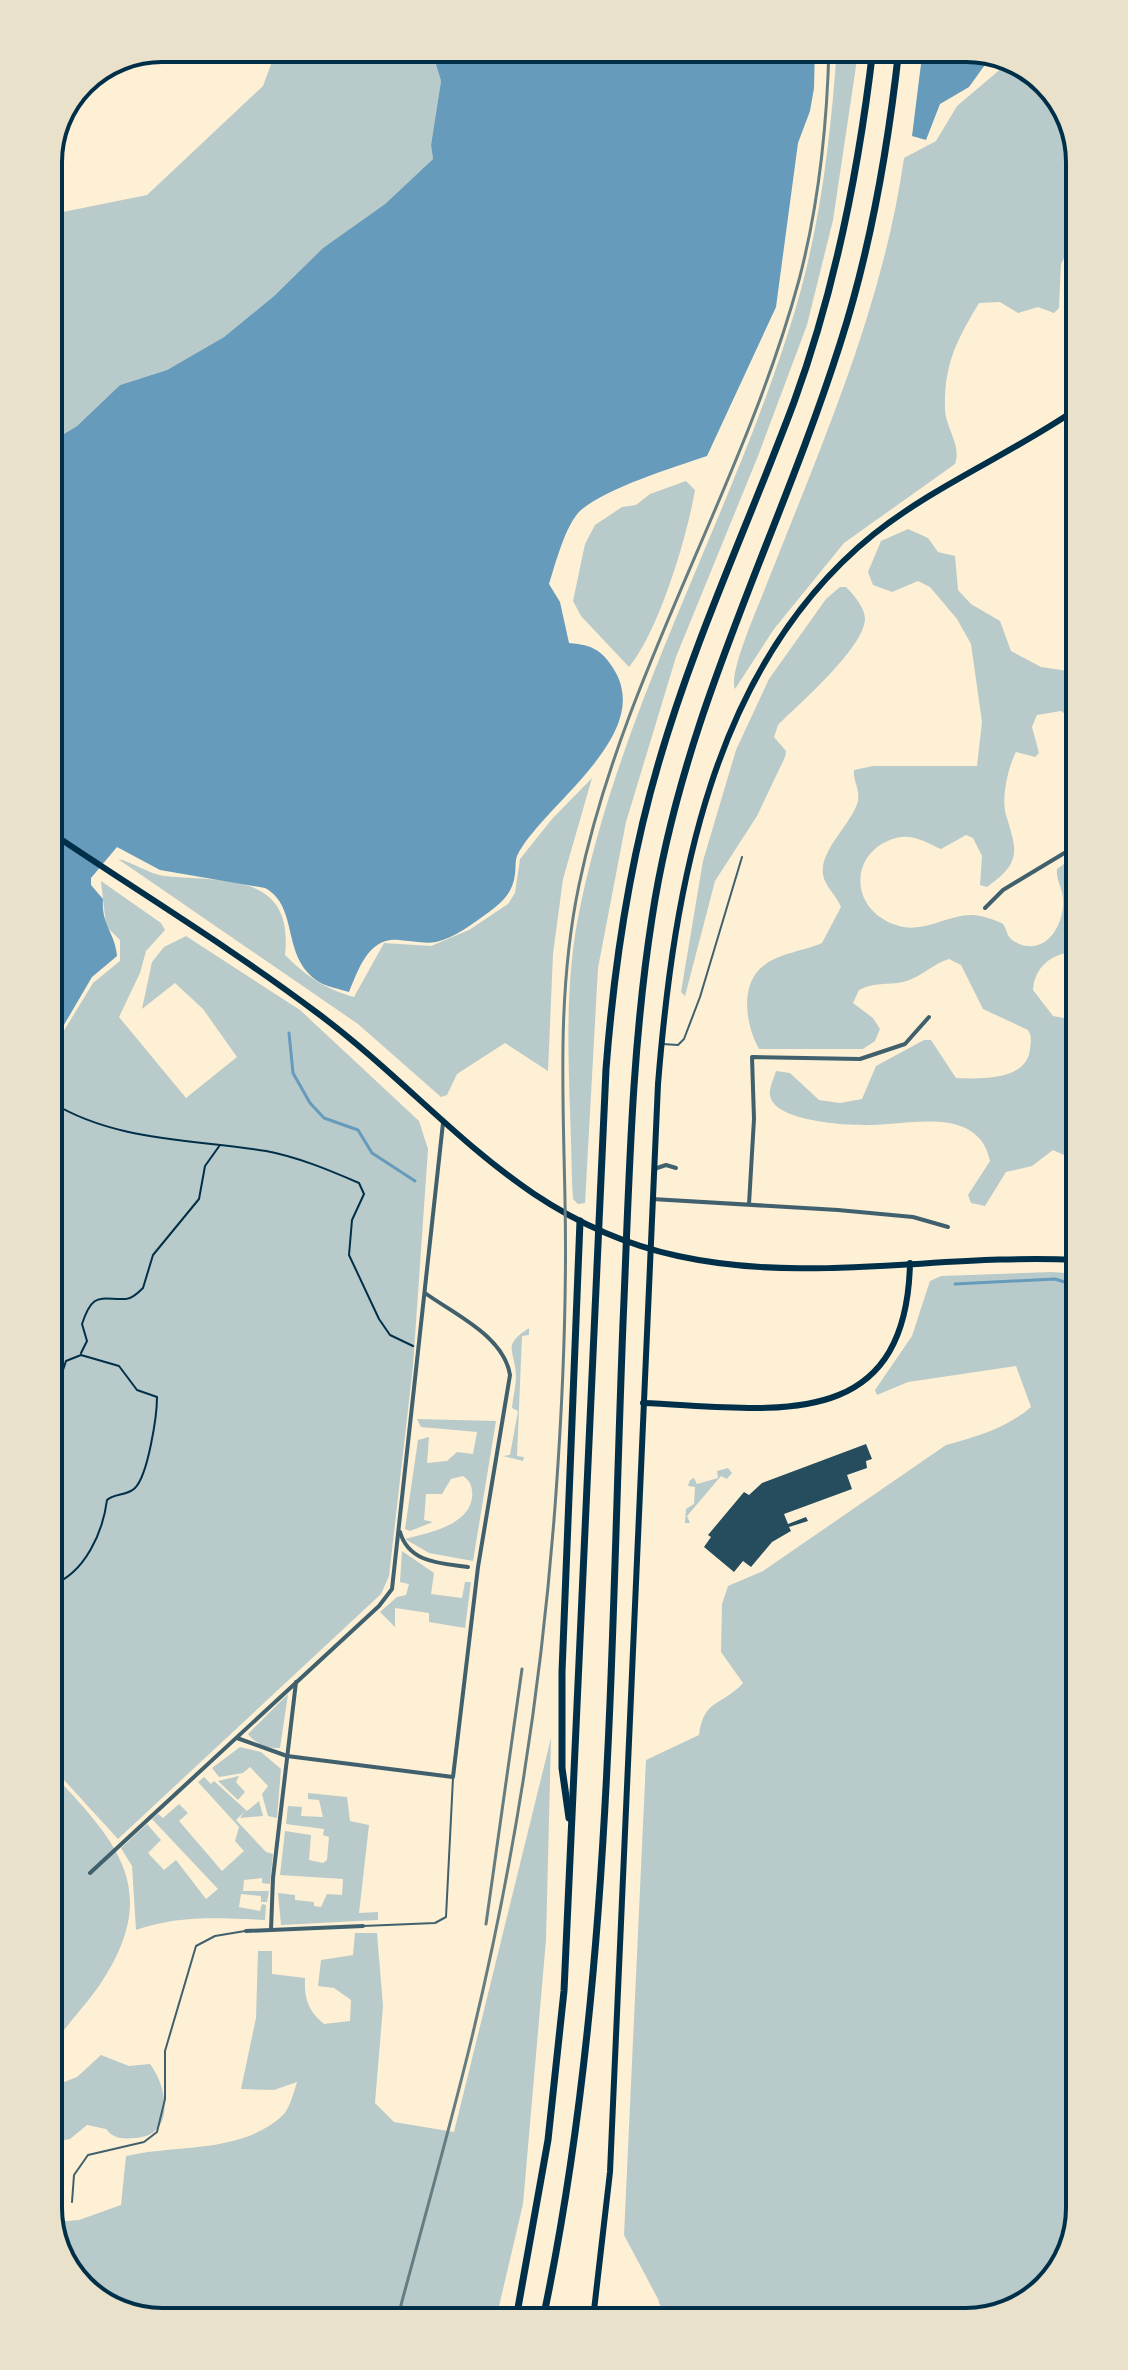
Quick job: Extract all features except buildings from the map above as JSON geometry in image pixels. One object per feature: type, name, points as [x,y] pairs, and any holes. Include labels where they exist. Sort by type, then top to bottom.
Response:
[{"type":"highway","points":[[518,2308],[539,2201],[555,2090],[564,1991],[606,1069],[623,917],[644,815],[672,717],[794,401],[829,293],[855,178],[871,62]]},
{"type":"highway","points":[[545,2308],[576,2144],[593,1993],[631,1133],[651,920],[670,821],[697,725],[817,410],[854,299],[878,199],[897,62]]},
{"type":"highway","points":[[571,1836],[562,1768],[580,1221]]},
{"type":"main road","points":[[594,2308],[610,2172],[661,1044],[679,912],[702,811],[734,725],[776,645],[828,578],[871,537],[918,501],[1066,415]]},
{"type":"main road","points":[[62,840],[317,1012],[512,1181],[580,1221],[630,1243],[703,1261],[808,1269],[1032,1258],[1066,1260]]},
{"type":"main road","points":[[643,1403],[795,1408],[847,1392],[878,1368],[898,1339],[907,1306],[910,1263]]},
{"type":"street","points":[[985,908],[1003,890],[1066,852]]},
{"type":"street","points":[[749,1204],[754,1119],[752,1057],[860,1059],[905,1044],[929,1017]]},
{"type":"street","points":[[90,1873],[379,1606],[392,1589],[443,1123]]},
{"type":"street","points":[[654,1169],[666,1165],[676,1168]]},
{"type":"street","points":[[652,1199],[913,1217],[948,1227]]},
{"type":"street","points":[[237,1738],[287,1756],[453,1777],[478,1567],[510,1375],[505,1357],[495,1344],[425,1293]]},
{"type":"street","points":[[399,1530],[403,1544],[422,1559],[468,1567]]},
{"type":"street","points":[[271,1930],[296,1681]]},
{"type":"street","points":[[246,1931],[363,1926]]},
{"type":"lane","points":[[661,1044],[678,1045],[684,1039],[700,997],[742,857]]},
{"type":"lane","points":[[363,1926],[435,1923],[446,1917],[453,1777]]},
{"type":"lane","points":[[72,2202],[74,2175],[88,2155],[144,2142],[157,2132],[165,2099],[165,2051],[196,1946],[215,1936],[246,1931]]},
{"type":"path","points":[[62,1108],[92,1124],[152,1137],[269,1152],[321,1167],[359,1183],[364,1194],[352,1220],[349,1255],[379,1319],[390,1335],[408,1346],[418,1346]]},
{"type":"path","points":[[81,1355],[87,1341],[82,1324],[91,1303],[99,1298],[125,1300],[143,1288],[153,1255],[199,1199],[205,1166],[220,1145]]},
{"type":"path","points":[[62,1373],[66,1361],[81,1355],[119,1366],[137,1390],[157,1397],[153,1440],[146,1453],[140,1482],[132,1491],[107,1500],[103,1528],[84,1560],[62,1581]]},
{"type":"shaded area","points":[[272,62],[435,62],[441,81],[431,145],[433,159],[385,204],[323,248],[274,296],[224,337],[167,370],[120,385],[77,426],[62,435],[62,212],[147,195],[263,86]]},
{"type":"shaded area","points":[[836,62],[857,62],[833,220],[807,325],[758,456],[676,657],[626,822],[598,968],[585,1203],[578,1204],[573,1199],[568,1052],[572,955],[577,923],[617,771],[673,625],[734,480],[788,333],[808,263],[822,192]]},
{"type":"shaded area","points":[[1001,69],[1016,75],[1037,91],[1053,112],[1061,130],[1066,162],[1066,254],[1061,264],[1059,308],[1054,313],[1038,307],[1018,313],[1000,302],[979,303],[958,341],[947,378],[945,409],[955,443],[955,464],[844,543],[774,629],[735,689],[736,669],[745,639],[866,322],[894,213],[904,158],[936,141],[957,106]]},
{"type":"shaded area","points":[[686,481],[695,490],[679,557],[651,631],[629,667],[581,616],[573,601],[585,544],[595,525],[622,507],[636,505],[650,494]]},
{"type":"shaded area","points":[[908,529],[928,538],[938,552],[955,556],[958,590],[971,604],[1000,621],[1011,651],[1041,667],[1066,671],[1066,715],[1061,711],[1037,715],[1032,727],[1039,753],[1035,757],[1016,752],[1013,758],[1004,801],[1014,855],[1006,870],[987,887],[980,885],[982,856],[973,838],[966,835],[941,849],[914,838],[902,837],[881,845],[869,855],[860,880],[869,906],[880,917],[896,925],[917,927],[959,916],[980,916],[1003,924],[1012,940],[1033,946],[1050,938],[1060,920],[1063,898],[1057,869],[1066,862],[1066,954],[1053,958],[1041,968],[1033,990],[1053,1016],[1066,1018],[1066,1156],[1053,1150],[1032,1166],[1006,1172],[985,1206],[971,1203],[968,1195],[990,1161],[983,1144],[972,1132],[942,1122],[862,1125],[814,1120],[784,1111],[774,1104],[770,1095],[776,1071],[790,1073],[819,1100],[840,1103],[862,1099],[876,1066],[924,1040],[931,1040],[956,1078],[1001,1076],[1021,1067],[1030,1049],[1028,1030],[983,1009],[961,965],[949,959],[909,980],[859,990],[853,1003],[873,1018],[880,1029],[875,1041],[863,1049],[759,1049],[748,1018],[748,995],[755,974],[776,958],[822,943],[841,907],[825,881],[823,871],[829,851],[858,801],[854,770],[873,766],[977,766],[982,722],[971,644],[957,619],[930,587],[918,581],[892,592],[873,585],[868,572],[881,541]]},
{"type":"shaded area","points":[[840,587],[846,587],[861,606],[865,615],[862,631],[843,660],[778,725],[774,737],[786,751],[785,757],[757,816],[715,881],[685,996],[681,992],[703,861],[736,750],[769,679],[826,599]]},
{"type":"shaded area","points":[[592,778],[563,879],[553,954],[548,1071],[505,1043],[457,1074],[447,1095],[441,1097],[358,1024],[118,859],[158,875],[231,882],[267,895],[278,908],[285,928],[285,955],[316,981],[354,997],[384,943],[431,946],[469,930],[508,904],[515,893],[520,859],[552,819]]},
{"type":"shaded area","points":[[101,881],[161,923],[165,930],[146,951],[140,973],[119,1017],[186,1098],[237,1057],[203,1009],[175,983],[142,1009],[152,962],[164,947],[186,936],[300,1010],[419,1121],[428,1149],[413,1366],[389,1576],[381,1594],[118,1839],[62,1778],[62,1034],[93,983],[120,961],[120,940],[106,926]]},
{"type":"shaded area","points":[[1066,1273],[1066,2208],[1061,2240],[1037,2279],[1010,2298],[985,2306],[661,2308],[624,2235],[646,1760],[699,1735],[701,1723],[709,1709],[743,1683],[721,1652],[722,1604],[728,1586],[763,1571],[946,1445],[1001,1426],[1031,1407],[1016,1366],[908,1382],[877,1395],[875,1390],[912,1336],[930,1281],[941,1276]]},
{"type":"shaded area","points":[[529,1328],[529,1335],[522,1336],[517,1456],[524,1457],[523,1461],[503,1456],[510,1455],[518,1411],[512,1408],[516,1376],[512,1344]]},
{"type":"shaded area","points":[[417,1419],[496,1421],[473,1561],[429,1553],[405,1539],[455,1522],[469,1508],[472,1498],[471,1486],[466,1478],[451,1479],[442,1494],[426,1494],[424,1520],[433,1522],[410,1531],[405,1529],[418,1440],[429,1437],[427,1463],[447,1461],[457,1452],[473,1454],[477,1432],[421,1427]]},
{"type":"shaded area","points":[[728,1468],[732,1473],[727,1479],[721,1476],[687,1516],[690,1523],[685,1523],[686,1509],[694,1504],[695,1487],[688,1486],[690,1480],[694,1478],[697,1484],[718,1478],[717,1471]]},
{"type":"shaded area","points":[[402,1551],[434,1573],[431,1594],[462,1598],[465,1582],[471,1582],[465,1628],[429,1622],[429,1613],[395,1608],[395,1627],[380,1612],[397,1597],[406,1595],[409,1584],[400,1582]]},
{"type":"shaded area","points":[[288,1694],[280,1748],[267,1747],[254,1741],[248,1734]]},
{"type":"shaded area","points":[[551,1738],[546,1940],[523,2204],[499,2308],[143,2306],[112,2295],[91,2279],[67,2240],[63,2221],[79,2220],[121,2205],[126,2156],[207,2146],[247,2137],[285,2113],[297,2082],[274,2090],[241,2089],[256,2018],[258,1951],[272,1951],[272,1974],[305,1978],[308,2004],[324,2024],[350,2021],[351,2000],[334,1988],[318,1986],[321,1960],[353,1955],[355,1933],[377,1933],[383,2006],[375,2103],[394,2122],[454,2132]]},
{"type":"shaded area","points":[[240,1747],[261,1752],[281,1769],[277,1818],[268,1816],[262,1794],[268,1786],[250,1767],[243,1773],[219,1777],[212,1768]]},
{"type":"shaded area","points":[[239,1776],[236,1782],[245,1792],[238,1800],[218,1781]]},
{"type":"shaded area","points":[[204,1777],[211,1784],[214,1781],[247,1811],[259,1801],[263,1816],[240,1818],[245,1811],[236,1820],[266,1852],[273,1854],[270,1884],[262,1883],[262,1878],[244,1880],[243,1891],[269,1891],[267,1902],[261,1902],[261,1896],[241,1894],[239,1907],[260,1911],[262,1904],[266,1905],[265,1920],[184,1920],[136,1930],[132,1866],[121,1848],[147,1824],[161,1840],[148,1853],[164,1870],[176,1860],[206,1899],[218,1889],[152,1819],[158,1814],[163,1818],[179,1804],[188,1813],[179,1821],[222,1871],[244,1851],[235,1841],[239,1827],[198,1782]]},
{"type":"shaded area","points":[[62,1784],[114,1847],[125,1871],[130,1896],[128,1923],[118,1953],[99,1986],[62,2033]]},
{"type":"shaded area","points":[[308,1793],[347,1797],[350,1821],[369,1825],[359,1913],[378,1912],[378,1920],[281,1925],[278,1893],[295,1895],[295,1900],[314,1902],[314,1906],[321,1907],[327,1894],[342,1895],[343,1879],[280,1875],[285,1831],[311,1835],[309,1860],[323,1863],[327,1860],[329,1837],[323,1835],[324,1829],[286,1824],[288,1806],[302,1807],[301,1816],[323,1817],[319,1800],[308,1799]]},
{"type":"shaded area","points":[[101,2055],[129,2066],[150,2064],[164,2097],[163,2120],[148,2135],[135,2138],[119,2138],[106,2129],[87,2125],[70,2139],[62,2140],[62,2083],[77,2077]]},
{"type":"water","points":[[435,62],[815,62],[810,111],[798,143],[776,307],[707,456],[624,486],[581,510],[566,534],[549,584],[560,602],[569,643],[595,649],[613,668],[622,693],[620,719],[608,744],[590,769],[517,856],[512,886],[503,900],[457,934],[443,940],[427,943],[389,940],[380,943],[366,956],[349,992],[322,984],[307,972],[294,946],[283,907],[276,896],[265,888],[160,870],[117,847],[91,878],[91,885],[103,899],[104,916],[117,956],[92,977],[62,1028],[62,435],[77,426],[120,385],[167,370],[224,337],[274,296],[323,248],[385,204],[433,159],[431,145],[441,81]]},
{"type":"water","points":[[921,62],[986,64],[969,87],[940,104],[926,140],[912,136]]},
{"type":"waterway","points":[[289,1033],[293,1073],[310,1103],[324,1118],[358,1130],[372,1153],[415,1181]]},
{"type":"waterway","points":[[955,1284],[1055,1279],[1066,1282]]},
{"type":"railway","points":[[400,2308],[487,1970],[514,1835],[535,1699],[561,1420],[565,1273],[564,1003],[579,885],[599,807],[624,731],[747,432],[799,280],[821,165],[828,62]]},
{"type":"railway","points":[[486,1924],[522,1669]]}]
